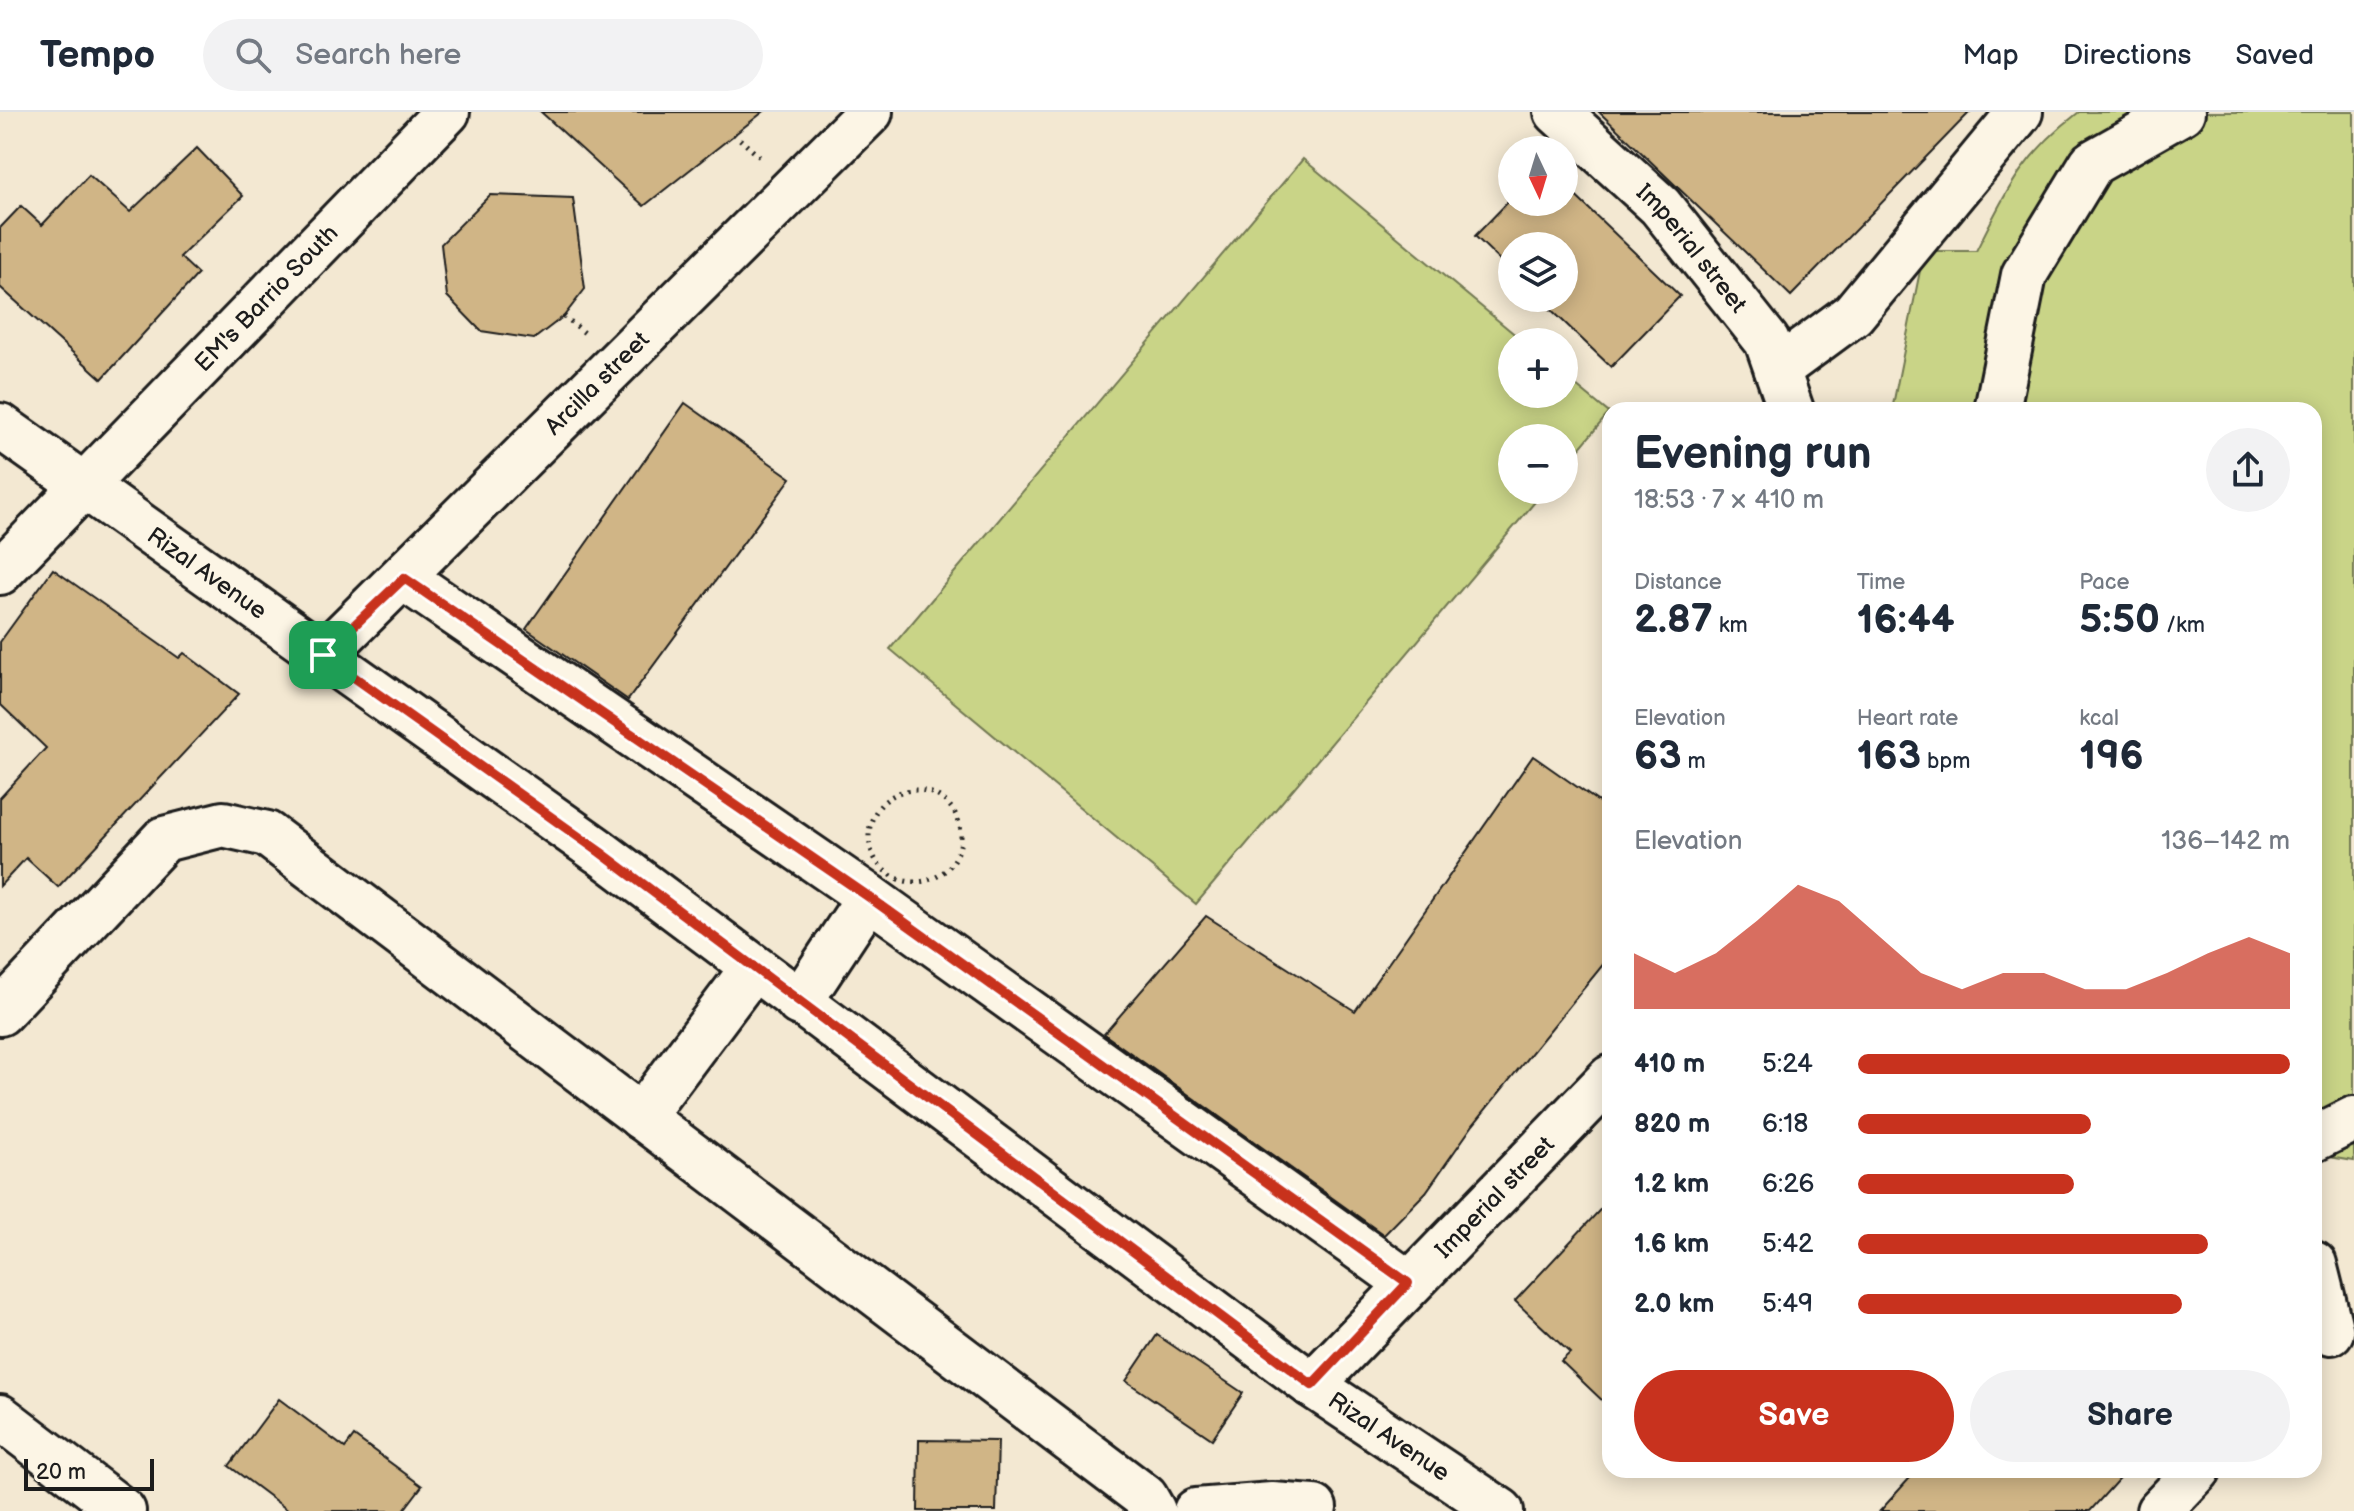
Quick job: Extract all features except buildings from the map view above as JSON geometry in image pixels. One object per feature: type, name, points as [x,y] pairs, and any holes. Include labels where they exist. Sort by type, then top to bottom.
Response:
[{"type":"street","name":"EM's Barrio South","points":[[0,572],[447,112]]},
{"type":"street","name":"Arcilla street","points":[[323,655],[404,578],[870,112]]},
{"type":"street","name":"Imperial street","points":[[1557,112],[1660,206],[1767,341],[1784,390]]},
{"type":"street","points":[[1784,390],[1853,314],[2020,112]]},
{"type":"street","points":[[1999,402],[2024,275],[2092,163],[2182,112]]},
{"type":"street","name":"Rizal Avenue","points":[[0,426],[86,484],[600,852],[1312,1385],[1501,1511]]},
{"type":"street","points":[[404,578],[869,897],[1408,1283]]},
{"type":"street","points":[[0,1013],[164,839],[223,824],[267,834],[1145,1497],[1153,1511]]},
{"type":"street","points":[[799,1003],[869,897]]},
{"type":"street","points":[[641,1117],[753,968]]},
{"type":"street","name":"Imperial street","points":[[1312,1385],[1602,1086]]},
{"type":"street","points":[[2322,1135],[2354,1119]]},
{"type":"street","points":[[2322,1292],[2333,1330]]},
{"type":"street","points":[[0,1417],[123,1511]]},
{"type":"street","points":[[1214,1510],[1314,1508]]},
{"type":"path","points":[[734,134],[771,167]]},
{"type":"path","points":[[564,316],[596,342]]},
{"type":"path","points":[[917,790],[947,803],[961,832],[960,848],[952,863],[934,878],[923,881],[904,880],[887,872],[871,852],[868,838],[871,820],[879,805],[895,793],[917,790]]},
{"type":"green space","points":[[2079,112],[2354,112],[2354,1161],[2329,1157],[2322,1160],[2322,402],[1894,402],[1924,251],[1976,251],[2018,174],[2043,143]]},
{"type":"green space","points":[[1303,159],[1507,328],[1498,328],[1498,408],[1578,408],[1578,388],[1602,407],[1602,421],[1578,450],[1578,424],[1498,424],[1498,504],[1533,504],[1196,904],[890,649]]},
{"type":"route","points":[[404,578],[869,897],[1408,1283],[1312,1385],[1128,1251],[600,852],[323,655],[404,578]]}]
